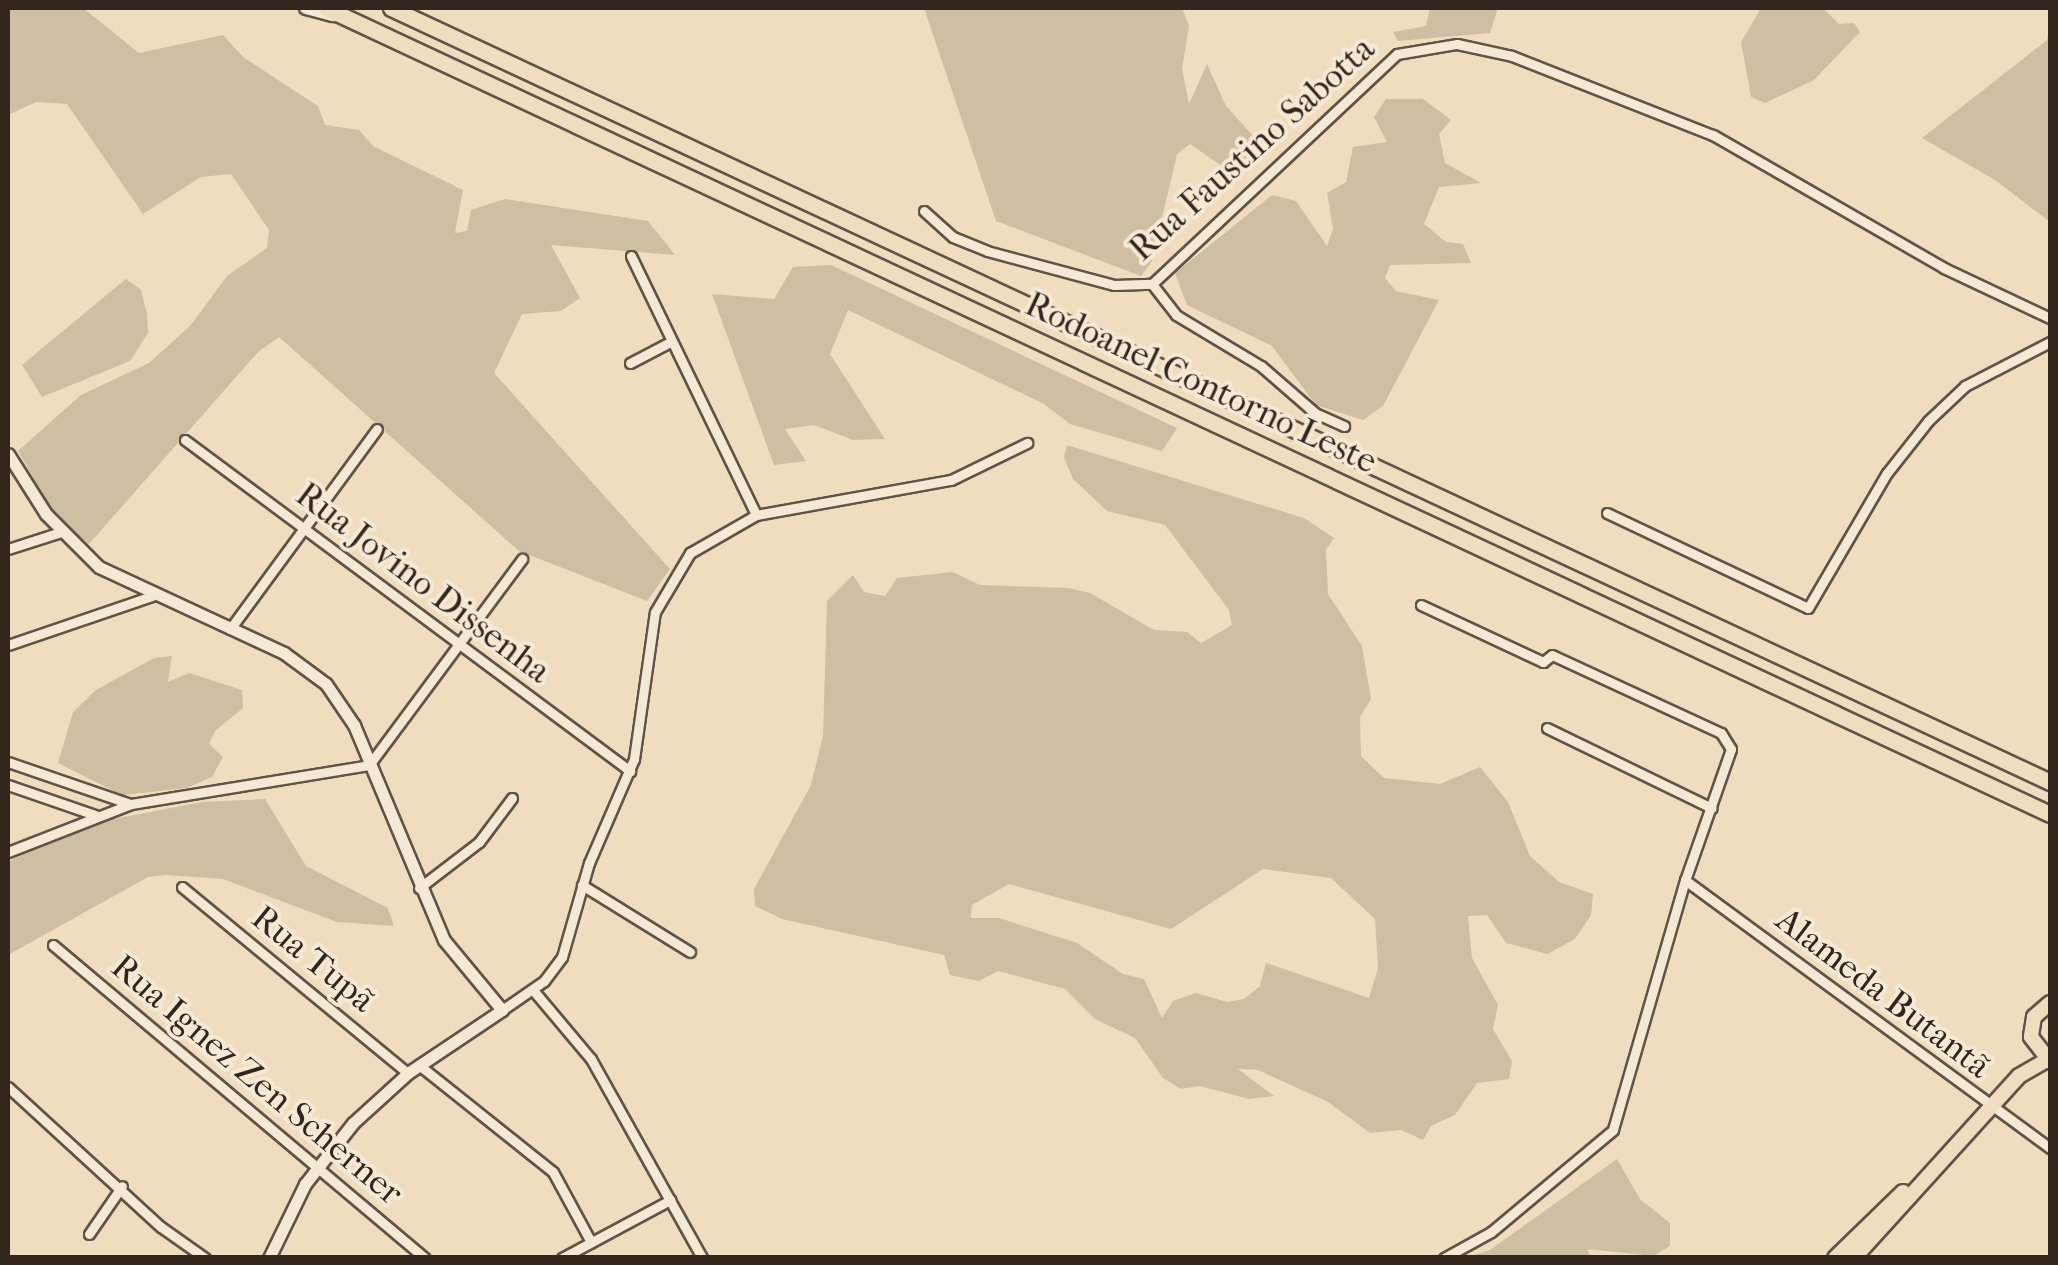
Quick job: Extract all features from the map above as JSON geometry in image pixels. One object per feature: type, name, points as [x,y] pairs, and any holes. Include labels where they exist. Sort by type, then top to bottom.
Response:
[{"type":"highway","name":"Rodoanel Contorno Leste","points":[[326,8],[2050,814]]},
{"type":"highway","name":"Rodoanel Contorno Leste","points":[[391,8],[2050,782]]},
{"type":"main road","points":[[306,8],[354,20]]},
{"type":"main road","points":[[1835,1258],[2019,1076],[2034,1047],[2034,1017],[2050,1003]]},
{"type":"main road","points":[[2019,1076],[2049,1060],[2034,1047]]},
{"type":"main road","points":[[1854,1258],[1940,1158]]},
{"type":"street","name":"Rua Faustino Sabotta","points":[[924,211],[953,237],[987,251],[1114,285],[1152,284],[1396,54],[1457,44],[1512,56],[1713,135],[1944,268],[2050,318]]},
{"type":"street","points":[[631,256],[756,516]]},
{"type":"street","points":[[1152,284],[1176,315],[1260,366],[1315,413],[1344,426]]},
{"type":"street","points":[[630,363],[672,342]]},
{"type":"street","points":[[1607,514],[1808,608],[1888,473],[1928,420],[1965,386],[2050,342]]},
{"type":"street","points":[[230,629],[377,429]]},
{"type":"street","name":"Rua Jovino Dissenha","points":[[184,440],[630,770]]},
{"type":"street","points":[[269,1258],[316,1166],[414,1069],[533,990],[562,957],[582,885],[630,770],[648,637],[664,590],[690,554],[756,516],[950,480],[1027,443]]},
{"type":"street","points":[[8,454],[61,532],[99,567],[316,674],[347,712],[419,888],[454,956],[502,1010]]},
{"type":"street","points":[[8,550],[61,532]]},
{"type":"street","points":[[8,852],[131,804],[370,765],[522,559]]},
{"type":"street","points":[[8,646],[152,596]]},
{"type":"street","points":[[1420,605],[1543,662],[1552,655],[1721,733],[1732,749],[1685,880],[1613,1130],[1491,1232],[1444,1258]]},
{"type":"street","points":[[1547,728],[1712,808]]},
{"type":"street","points":[[8,762],[131,804]]},
{"type":"street","points":[[8,785],[95,815]]},
{"type":"street","points":[[419,888],[479,842],[512,798]]},
{"type":"street","name":"Alameda Butantã","points":[[1685,880],[2050,1148]]},
{"type":"street","points":[[582,885],[690,952]]},
{"type":"street","name":"Rua Tupã","points":[[182,887],[553,1172],[590,1242]]},
{"type":"street","name":"Rua Ignez Zen Scherner","points":[[53,945],[425,1258]]},
{"type":"street","points":[[533,990],[584,1048],[702,1258]]},
{"type":"street","points":[[8,1087],[122,1186],[161,1227],[205,1258]]},
{"type":"street","points":[[89,1234],[122,1186]]},
{"type":"street","points":[[562,1258],[670,1200]]},
{"type":"shaded area","points":[[8,8],[83,8],[139,53],[223,35],[243,57],[318,106],[325,125],[359,130],[373,146],[463,190],[455,233],[467,231],[471,210],[505,199],[648,221],[675,255],[551,245],[580,298],[561,311],[522,314],[494,373],[670,569],[647,601],[519,551],[279,337],[258,352],[89,544],[57,519],[18,451],[81,395],[149,363],[191,325],[227,276],[267,248],[269,230],[231,174],[201,177],[143,214],[67,104],[36,102],[8,115]]},
{"type":"shaded area","points":[[924,8],[1182,8],[1189,26],[1182,69],[1189,104],[1207,64],[1226,106],[1255,138],[1247,167],[1239,178],[1190,144],[1177,154],[1152,261],[1141,276],[996,221]]},
{"type":"shaded area","points":[[1430,8],[1498,8],[1490,33],[1398,41],[1393,32],[1426,26]]},
{"type":"shaded area","points":[[1761,8],[1823,8],[1839,24],[1854,23],[1860,32],[1814,80],[1765,103],[1751,97],[1741,42]]},
{"type":"shaded area","points":[[2050,22],[2050,222],[1995,180],[1922,138],[2047,40]]},
{"type":"shaded area","points":[[1386,99],[1423,99],[1451,120],[1439,134],[1445,163],[1481,183],[1439,187],[1424,224],[1446,242],[1463,244],[1471,263],[1390,265],[1385,278],[1396,291],[1439,300],[1383,406],[1363,420],[1316,405],[1272,346],[1187,305],[1175,273],[1272,195],[1296,201],[1327,246],[1333,229],[1327,193],[1346,182],[1353,147],[1387,142],[1374,117]]},
{"type":"shaded area","points":[[831,265],[1177,428],[1162,451],[1070,424],[1044,404],[848,310],[830,354],[885,439],[853,440],[814,425],[785,429],[806,461],[774,465],[712,294],[774,299],[793,267]]},
{"type":"shaded area","points":[[126,279],[141,290],[148,333],[130,361],[42,397],[22,365]]},
{"type":"shaded area","points":[[1067,445],[1304,518],[1334,538],[1326,550],[1328,594],[1362,646],[1371,699],[1360,717],[1361,756],[1384,778],[1440,784],[1480,767],[1508,802],[1530,856],[1559,882],[1593,894],[1591,915],[1575,939],[1547,954],[1506,943],[1487,915],[1468,916],[1472,958],[1498,1005],[1493,1029],[1512,1061],[1509,1079],[1477,1083],[1455,1115],[1431,1126],[1423,1140],[1401,1130],[1370,1133],[1328,1102],[1258,1070],[1238,1069],[1274,1096],[1249,1099],[1200,1086],[1181,1089],[1163,1078],[1135,1038],[1095,1019],[1065,989],[998,971],[979,981],[950,975],[944,955],[782,919],[755,906],[754,889],[811,785],[823,736],[827,601],[853,575],[864,592],[885,596],[897,578],[953,572],[980,585],[1068,588],[1090,593],[1154,630],[1187,632],[1201,643],[1232,625],[1229,610],[1165,525],[1107,511],[1073,479],[1064,458]],"holes":[[[1263,869],[1331,878],[1375,919],[1378,968],[1369,998],[1266,963],[1260,986],[1244,999],[1227,1002],[1196,993],[1173,1001],[1162,1018],[1144,979],[1123,974],[1077,943],[999,918],[971,918],[972,905],[1009,884],[1171,929]]]},
{"type":"shaded area","points":[[172,656],[168,682],[189,673],[242,690],[243,708],[215,731],[209,744],[223,757],[212,777],[187,788],[122,795],[58,763],[73,712],[96,690],[154,658]]},
{"type":"shaded area","points":[[265,799],[306,866],[388,908],[394,926],[337,922],[223,879],[166,875],[148,877],[8,955],[8,862],[82,825],[202,802]]},
{"type":"shaded area","points":[[1617,1159],[1640,1199],[1670,1223],[1670,1246],[1653,1256],[1587,1249],[1591,1257],[1468,1257],[1490,1250]]}]
